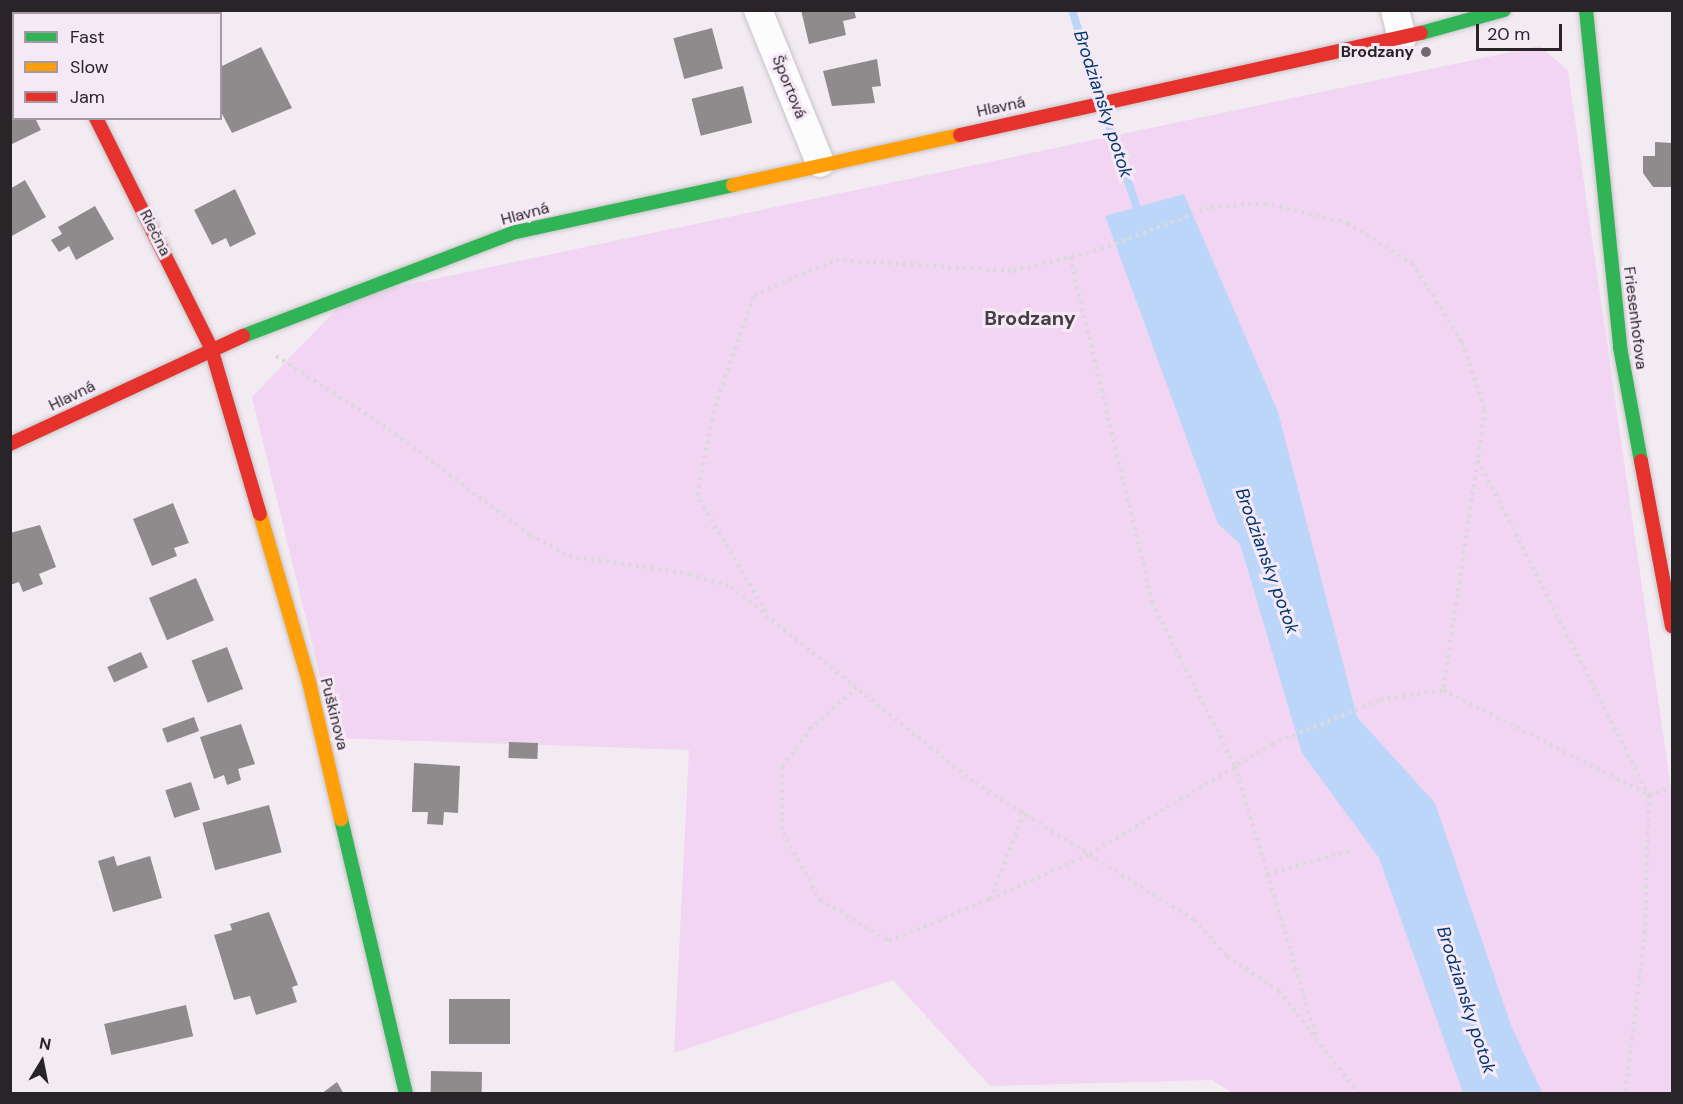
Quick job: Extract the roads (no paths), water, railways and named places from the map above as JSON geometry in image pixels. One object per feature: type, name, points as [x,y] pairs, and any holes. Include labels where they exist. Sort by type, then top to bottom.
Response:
[{"type":"street","name":"Športová","points":[[758,10],[820,163]]},
{"type":"street","points":[[1395,10],[1402,38],[1504,10]]},
{"type":"street","name":"Friesenhofova","points":[[1586,10],[1620,347],[1672,626]]},
{"type":"street","name":"Hlavná","points":[[10,444],[211,348],[516,232],[820,163],[1402,38]]},
{"type":"street","name":"Riečna","points":[[97,120],[211,348]]},
{"type":"street","name":"Puškinova","points":[[211,348],[309,682],[406,1094]]},
{"type":"water","points":[[1184,194],[1278,412],[1357,717],[1435,803],[1511,1025],[1542,1093],[1463,1093],[1379,858],[1302,753],[1240,544],[1218,524],[1105,216]]},
{"type":"waterway","name":"Brodziansky potok","points":[[1072,10],[1100,98]]},
{"type":"waterway","name":"Brodziansky potok","points":[[1104,110],[1140,217]]},
{"type":"place","name":"Brodzany","points":[[1426,52]]},
{"type":"district","name":"Brodzany","points":[[1030,318]]}]
